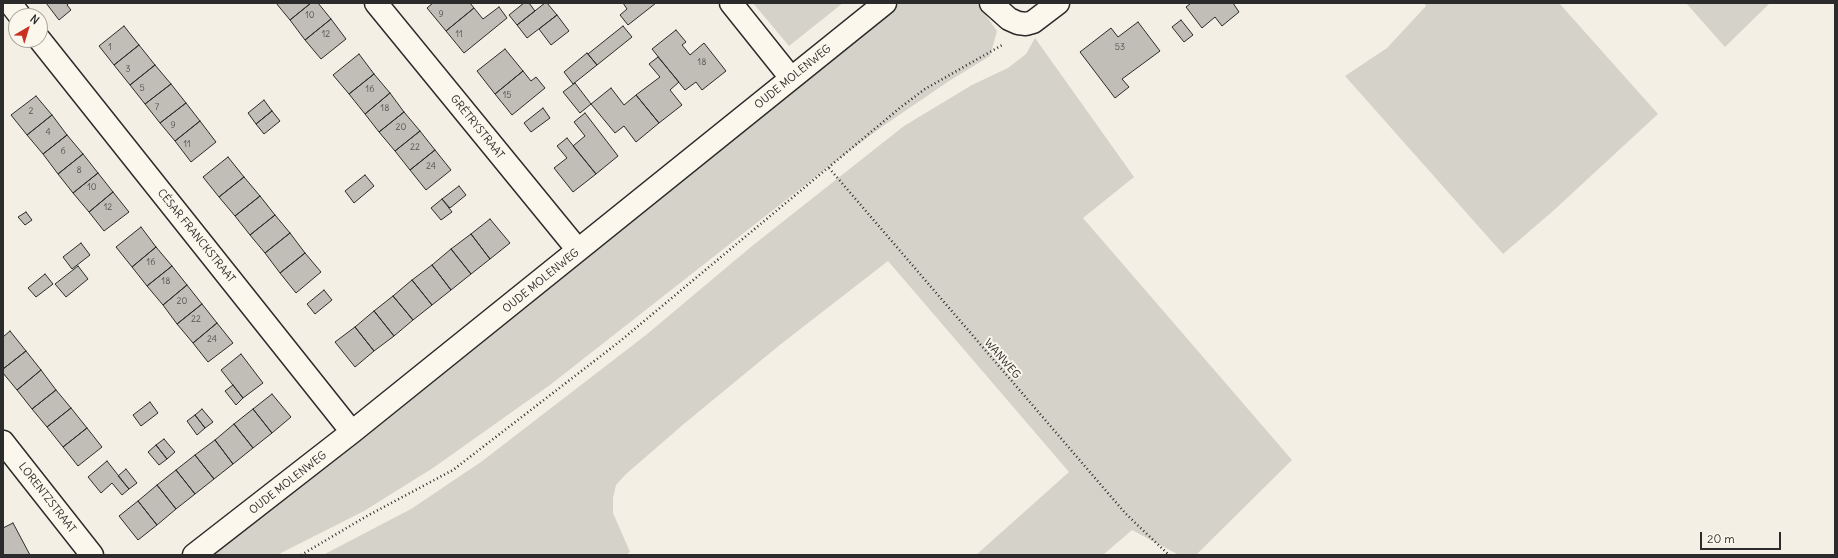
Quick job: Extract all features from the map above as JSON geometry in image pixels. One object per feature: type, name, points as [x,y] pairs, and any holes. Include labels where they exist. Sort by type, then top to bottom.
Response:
[{"type":"street","name":"GRÉTRYSTRAAT","points":[[376,3],[578,250]]},
{"type":"street","points":[[731,3],[791,78]]},
{"type":"street","name":"OUDE MOLENWEG","points":[[194,555],[352,432],[885,3]]},
{"type":"street","points":[[991,3],[1003,14],[1018,23],[1026,24],[1033,22],[1058,3]]},
{"type":"street","name":"CÉSAR FRANCKSTRAAT","points":[[46,48],[352,432]]},
{"type":"street","name":"LORENTZSTRAAT","points":[[3,442],[92,555]]},
{"type":"path","points":[[301,555],[367,516],[453,470],[619,342],[901,107],[925,89],[1003,46]]},
{"type":"path","name":"WANWEG","points":[[829,168],[1095,479],[1126,514],[1169,555]]},
{"type":"shaded area","points":[[753,3],[843,3],[789,46]]},
{"type":"shaded area","points":[[900,3],[977,3],[997,31],[990,56],[949,81],[883,126],[828,167],[550,385],[433,468],[364,511],[277,555],[202,555]]},
{"type":"shaded area","points":[[1424,3],[1559,3],[1658,114],[1553,211],[1503,254],[1345,76],[1387,48],[1426,6]]},
{"type":"shaded area","points":[[1686,3],[1770,3],[1725,47]]},
{"type":"shaded area","points":[[1035,38],[1134,177],[1083,218],[1292,460],[1196,555],[1179,555],[1132,530],[1103,555],[976,555],[1069,472],[888,261],[781,344],[685,423],[626,474],[616,485],[613,498],[613,513],[630,552],[625,555],[323,555],[411,509],[481,462],[646,335],[752,246],[904,126],[972,85],[1008,68],[1026,54]]},
{"type":"building","points":[[46,3],[69,3],[67,5],[71,10],[59,20]]},
{"type":"building","points":[[276,3],[311,3],[290,20]]},
{"type":"building","points":[[311,3],[318,3],[331,19],[305,40],[290,20]]},
{"type":"building","points":[[433,3],[470,3],[474,8],[446,31],[427,8]]},
{"type":"building","points":[[524,3],[529,3],[535,11],[517,25],[509,15]]},
{"type":"building","points":[[547,3],[557,15],[527,38],[517,25]]},
{"type":"building","points":[[623,3],[656,3],[628,25],[620,15],[627,9]]},
{"type":"building","points":[[1191,3],[1233,3],[1239,12],[1222,26],[1215,17],[1202,28],[1186,7]]},
{"type":"building","points":[[499,7],[507,18],[464,53],[446,31],[474,8],[483,19]]},
{"type":"building","points":[[557,15],[569,31],[551,45],[539,29]]},
{"type":"building","points":[[331,19],[346,39],[321,59],[305,40]]},
{"type":"building","points":[[1181,20],[1193,35],[1184,42],[1172,27]]},
{"type":"building","points":[[1138,22],[1160,51],[1122,79],[1129,87],[1115,98],[1080,52],[1111,28],[1118,37]]},
{"type":"building","points":[[124,26],[139,45],[114,65],[99,46]]},
{"type":"building","points":[[623,26],[632,37],[597,65],[588,54]]},
{"type":"building","points":[[676,30],[686,42],[682,45],[690,55],[704,43],[726,71],[702,90],[696,82],[685,90],[652,49]]},
{"type":"building","points":[[139,45],[155,65],[130,85],[114,65]]},
{"type":"building","points":[[505,49],[523,71],[495,94],[477,71]]},
{"type":"building","points":[[587,53],[597,65],[573,84],[564,72]]},
{"type":"building","points":[[359,54],[374,74],[349,94],[333,75]]},
{"type":"building","points":[[658,57],[679,82],[670,90],[682,105],[659,123],[636,95],[660,77],[649,64]]},
{"type":"building","points":[[155,65],[171,84],[145,104],[130,85]]},
{"type":"building","points":[[523,71],[531,81],[536,77],[545,88],[512,115],[495,94]]},
{"type":"building","points":[[374,74],[390,93],[365,114],[349,94]]},
{"type":"building","points":[[575,83],[591,104],[580,113],[563,92]]},
{"type":"building","points":[[171,84],[186,103],[160,123],[145,104]]},
{"type":"building","points":[[611,88],[624,105],[636,95],[659,123],[636,142],[624,126],[615,133],[591,104]]},
{"type":"building","points":[[390,93],[404,112],[379,132],[365,114]]},
{"type":"building","points":[[36,96],[52,115],[27,135],[11,115]]},
{"type":"building","points":[[264,100],[272,111],[256,124],[248,113]]},
{"type":"building","points":[[186,103],[200,121],[175,141],[160,123]]},
{"type":"building","points":[[543,108],[550,118],[531,132],[524,123]]},
{"type":"building","points":[[272,111],[280,121],[264,134],[256,124]]},
{"type":"building","points":[[404,112],[420,131],[395,151],[379,132]]},
{"type":"building","points":[[585,113],[618,156],[596,174],[573,146],[585,136],[574,122]]},
{"type":"building","points":[[52,115],[67,135],[43,154],[27,135]]},
{"type":"building","points":[[200,121],[216,142],[191,162],[175,141]]},
{"type":"building","points":[[420,131],[435,150],[410,170],[395,151]]},
{"type":"building","points":[[67,135],[83,154],[58,174],[43,154]]},
{"type":"building","points":[[567,138],[596,174],[573,192],[554,168],[567,158],[557,146]]},
{"type":"building","points":[[435,150],[451,170],[426,190],[410,170]]},
{"type":"building","points":[[83,154],[98,173],[73,193],[58,174]]},
{"type":"building","points":[[228,157],[244,177],[219,197],[203,177]]},
{"type":"building","points":[[98,173],[113,192],[89,212],[73,193]]},
{"type":"building","points":[[365,175],[374,186],[354,203],[345,191]]},
{"type":"building","points":[[244,177],[260,196],[235,216],[219,197]]},
{"type":"building","points":[[459,186],[466,195],[450,208],[442,199]]},
{"type":"building","points":[[113,192],[129,212],[104,231],[89,212]]},
{"type":"building","points":[[260,196],[275,215],[250,235],[235,216]]},
{"type":"building","points":[[442,199],[452,212],[441,220],[431,208]]},
{"type":"building","points":[[26,212],[32,220],[25,225],[18,217]]},
{"type":"building","points":[[275,215],[290,233],[265,253],[250,235]]},
{"type":"building","points":[[490,219],[510,243],[490,259],[471,234]]},
{"type":"building","points":[[141,227],[156,247],[132,267],[116,247]]},
{"type":"building","points":[[290,233],[305,253],[280,273],[265,253]]},
{"type":"building","points":[[471,234],[490,259],[471,274],[451,249]]},
{"type":"building","points":[[81,243],[90,255],[72,269],[63,257]]},
{"type":"building","points":[[156,247],[172,266],[147,286],[132,267]]},
{"type":"building","points":[[451,249],[471,274],[451,290],[432,265]]},
{"type":"building","points":[[305,253],[321,272],[296,293],[280,273]]},
{"type":"building","points":[[432,265],[451,290],[432,305],[412,280]]},
{"type":"building","points":[[78,266],[88,279],[66,297],[55,284]]},
{"type":"building","points":[[172,266],[187,285],[163,305],[147,286]]},
{"type":"building","points":[[45,274],[53,284],[36,297],[28,288]]},
{"type":"building","points":[[412,280],[432,305],[413,320],[393,296]]},
{"type":"building","points":[[187,285],[202,304],[177,324],[163,305]]},
{"type":"building","points":[[324,290],[332,300],[315,314],[307,304]]},
{"type":"building","points":[[393,296],[413,320],[394,336],[374,311]]},
{"type":"building","points":[[202,304],[217,323],[193,343],[177,324]]},
{"type":"building","points":[[374,311],[394,336],[374,351],[355,327]]},
{"type":"building","points":[[217,323],[233,343],[208,362],[193,343]]},
{"type":"building","points":[[355,327],[374,351],[355,367],[335,342]]},
{"type":"building","points":[[10,331],[26,351],[3,369],[3,337]]},
{"type":"building","points":[[26,351],[41,370],[17,390],[3,373],[3,369]]},
{"type":"building","points":[[241,354],[263,383],[243,398],[221,370]]},
{"type":"building","points":[[41,370],[56,390],[32,409],[17,390]]},
{"type":"building","points":[[233,385],[243,398],[236,405],[225,391]]},
{"type":"building","points":[[56,390],[71,408],[47,427],[32,409]]},
{"type":"building","points":[[272,394],[291,417],[272,433],[253,409]]},
{"type":"building","points":[[150,402],[158,413],[141,426],[133,415]]},
{"type":"building","points":[[71,408],[87,428],[63,447],[47,427]]},
{"type":"building","points":[[202,409],[213,422],[205,428],[195,415]]},
{"type":"building","points":[[253,409],[272,433],[253,448],[234,424]]},
{"type":"building","points":[[195,415],[205,428],[197,435],[187,421]]},
{"type":"building","points":[[234,424],[253,448],[233,464],[215,440]]},
{"type":"building","points":[[87,428],[102,447],[78,466],[63,447]]},
{"type":"building","points":[[164,439],[175,452],[167,459],[156,445]]},
{"type":"building","points":[[215,440],[233,464],[214,479],[195,455]]},
{"type":"building","points":[[156,445],[167,459],[159,465],[148,452]]},
{"type":"building","points":[[195,455],[214,479],[195,494],[176,470]]},
{"type":"building","points":[[107,461],[129,489],[122,495],[112,483],[101,493],[88,477]]},
{"type":"building","points":[[126,469],[137,483],[129,489],[118,476]]},
{"type":"building","points":[[176,470],[195,494],[176,509],[157,485]]},
{"type":"building","points":[[157,485],[176,509],[157,525],[138,501]]},
{"type":"building","points":[[138,501],[157,525],[138,540],[119,516]]},
{"type":"building","points":[[13,523],[30,555],[3,555],[3,528]]}]
